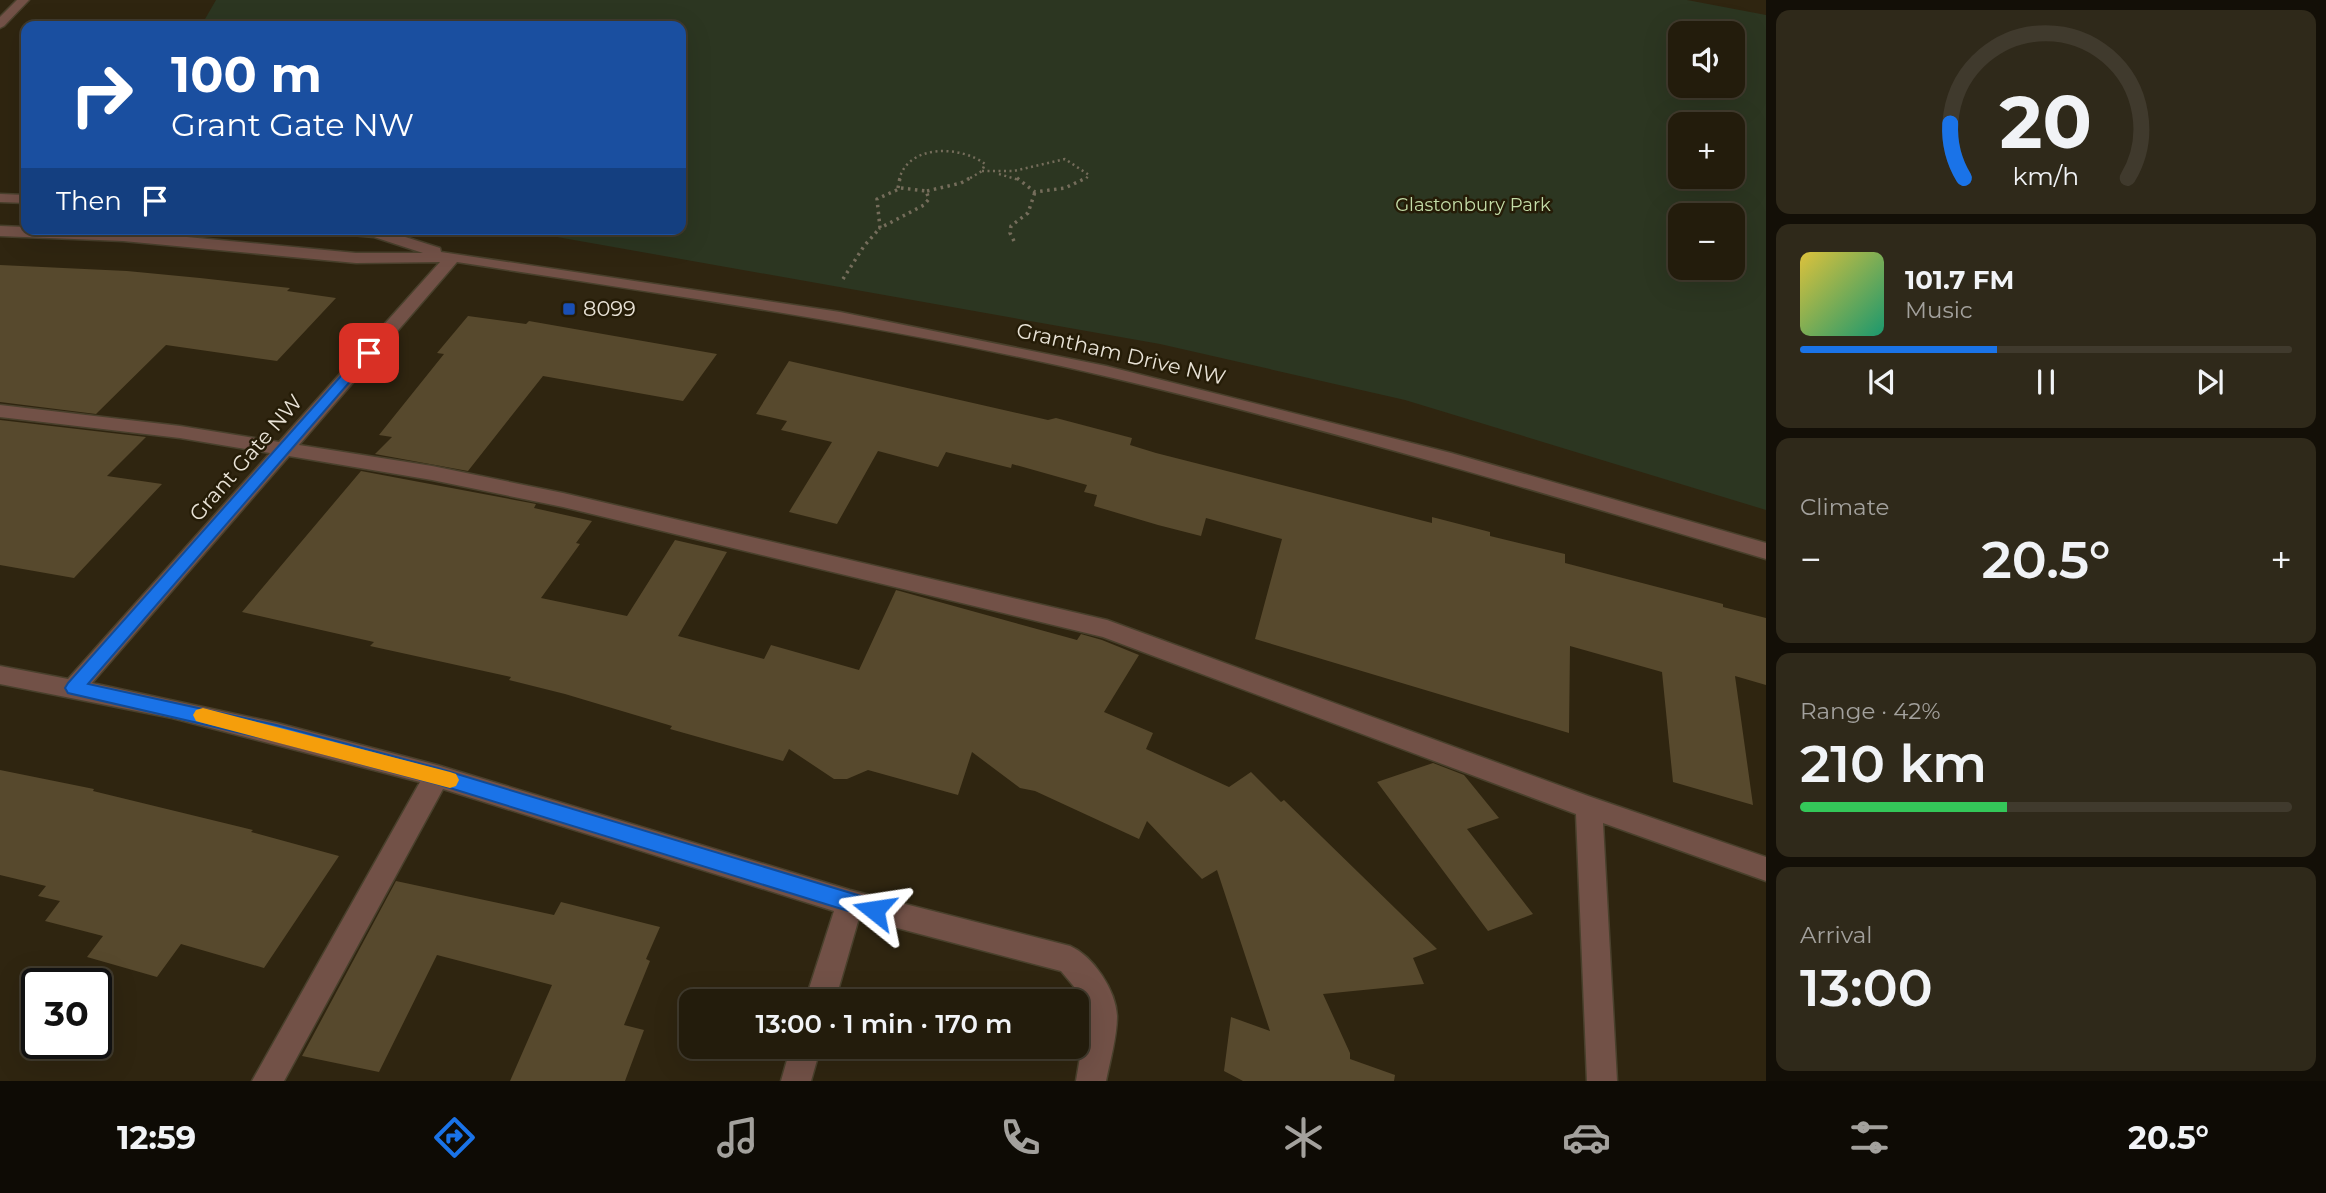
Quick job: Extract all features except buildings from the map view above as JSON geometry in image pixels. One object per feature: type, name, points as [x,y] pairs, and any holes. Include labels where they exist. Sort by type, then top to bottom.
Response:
[{"type":"street","points":[[0,24],[23,0]]},
{"type":"street","points":[[0,198],[21,199]]},
{"type":"street","name":"Grantham Drive NW","points":[[0,231],[21,232]]},
{"type":"street","name":"Grantham Drive NW","points":[[98,235],[356,258],[453,257]]},
{"type":"street","name":"Grantham Drive NW","points":[[382,235],[453,257],[841,317],[1106,371],[1451,459],[1766,551]]},
{"type":"street","name":"Grant Gate NW","points":[[74,688],[453,257]]},
{"type":"street","points":[[0,411],[180,432],[432,472],[563,500],[1107,629],[1589,807],[1766,869]]},
{"type":"street","points":[[0,675],[74,688],[276,733],[437,776],[849,903],[1070,960],[1093,987],[1102,1015],[1091,1081]]},
{"type":"street","points":[[267,1081],[437,776]]},
{"type":"street","points":[[1589,807],[1601,1081]]},
{"type":"street","points":[[824,989],[849,903]]},
{"type":"street","points":[[796,1081],[802,1059]]},
{"type":"path","points":[[880,228],[877,199],[898,188],[912,187],[926,191],[961,183],[982,171],[985,164],[968,152],[939,152],[905,166],[900,173],[898,188]]},
{"type":"path","points":[[982,171],[999,174],[1016,177],[1035,192],[1076,184],[1089,175],[1065,159],[1019,172],[999,174]]},
{"type":"path","points":[[843,279],[864,246],[880,228],[924,205],[929,198],[926,191]]},
{"type":"path","points":[[1014,241],[1010,233],[1011,226],[1028,214],[1035,192]]},
{"type":"green space","name":"Glastonbury Park","points":[[216,0],[1687,0],[1766,15],[1766,510],[1405,400],[1160,344],[546,235],[686,235],[686,21],[204,21]]},
{"type":"slow traffic","points":[[203,715],[450,780]]},
{"type":"place","name":"8099","points":[[569,309]]},
{"type":"route","points":[[369,353],[74,688],[276,733],[437,776],[874,910]]}]
